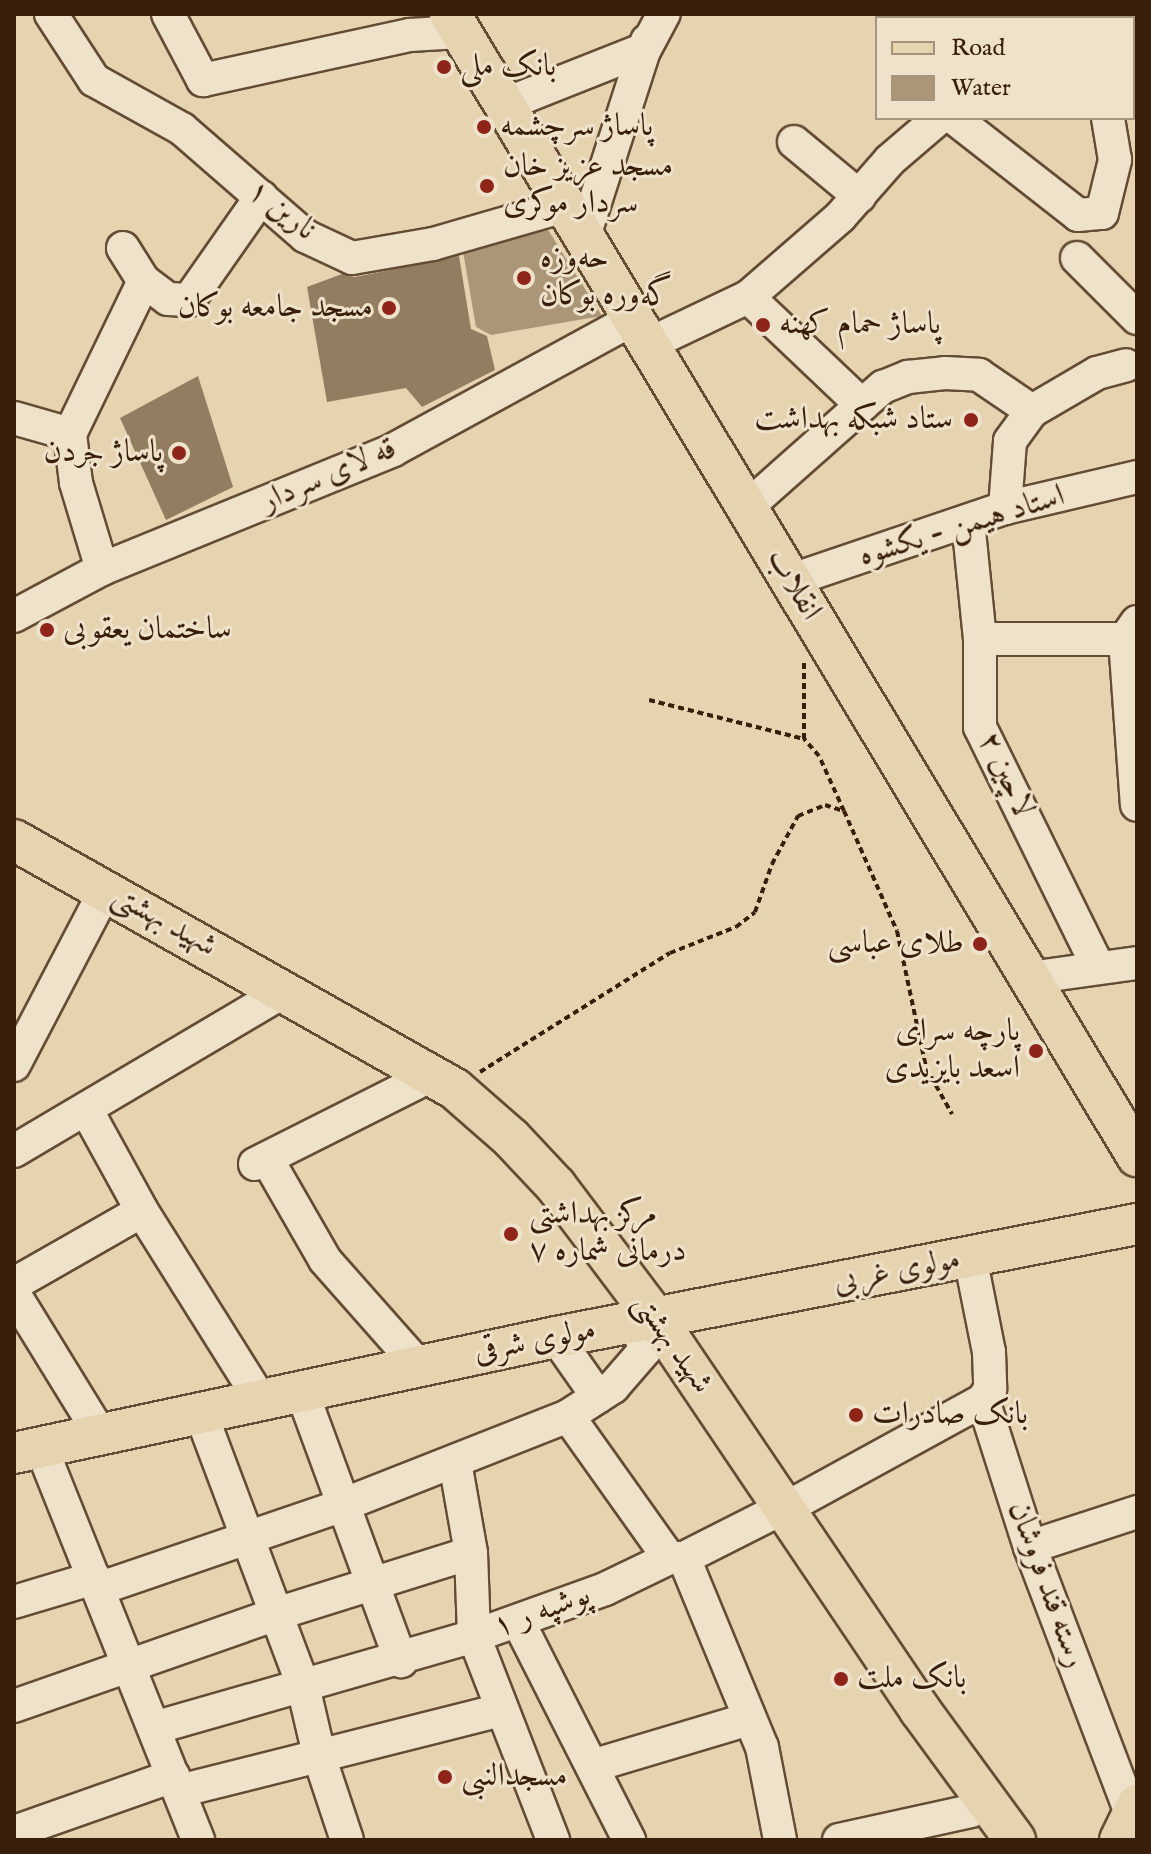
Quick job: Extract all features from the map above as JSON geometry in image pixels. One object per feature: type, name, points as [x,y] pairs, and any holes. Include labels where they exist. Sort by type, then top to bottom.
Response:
[{"type":"main road","name":"انقلاب","points":[[455,23],[576,219],[789,581],[1137,1156]]},
{"type":"main road","name":"شهید بهشتی","points":[[14,840],[455,1089],[556,1186],[779,1511],[1015,1840]]},
{"type":"main road","name":"شهید بهشتی","points":[[14,861],[271,999],[456,1109],[518,1165],[647,1321]]},
{"type":"main road","name":"مولوی غربی","points":[[647,1321],[1137,1224]]},
{"type":"main road","name":"مولوی شرقی","points":[[28,1450],[262,1402],[418,1365],[647,1321]]},
{"type":"main road","name":"شهید بهشتی","points":[[779,1511],[981,1826]]},
{"type":"street","name":"نارین ۱","points":[[51,14],[94,80],[182,129],[305,236],[352,258],[368,259],[576,219]]},
{"type":"street","points":[[168,14],[203,80],[455,23]]},
{"type":"street","points":[[576,219],[647,41],[664,14]]},
{"type":"street","points":[[506,104],[645,49],[647,41]]},
{"type":"street","name":"قه لای سردار","points":[[14,616],[102,569],[393,450],[642,331],[748,297],[937,120]]},
{"type":"street","points":[[957,120],[1078,215],[1102,213],[1115,160],[1108,120]]},
{"type":"street","points":[[794,142],[859,196]]},
{"type":"street","points":[[123,248],[144,281],[168,299],[189,300],[261,197]]},
{"type":"street","points":[[1077,258],[1137,318]]},
{"type":"street","points":[[102,569],[76,483],[70,434],[144,281]]},
{"type":"street","points":[[748,297],[862,405]]},
{"type":"street","points":[[1005,508],[1010,441],[1032,411],[1097,373],[1133,358]]},
{"type":"street","points":[[746,508],[883,387],[908,377],[945,373],[979,375],[1032,411]]},
{"type":"street","points":[[14,418],[70,434]]},
{"type":"street","name":"استاد هیمن - یکشوه","points":[[789,581],[1005,508],[1137,477]]},
{"type":"street","name":"لاچین ۲","points":[[968,521],[980,639],[980,727],[1098,967]]},
{"type":"street","points":[[980,639],[1131,630],[1137,805]]},
{"type":"street","points":[[14,1065],[97,906]]},
{"type":"street","points":[[1029,978],[1137,963]]},
{"type":"street","points":[[14,1151],[271,999]]},
{"type":"street","points":[[416,1083],[261,1161],[325,1260],[418,1365]]},
{"type":"street","points":[[86,1109],[142,1211],[262,1402]]},
{"type":"street","points":[[14,1284],[142,1211]]},
{"type":"street","name":"رسته قند فروشان","points":[[970,1257],[989,1352],[990,1389],[983,1400],[1030,1547],[1130,1820]]},
{"type":"street","points":[[14,1294],[100,1434]]},
{"type":"street","name":"مولوی شرقی","points":[[14,1602],[96,1584],[246,1540],[568,1416],[598,1397],[645,1350],[647,1321]]},
{"type":"street","points":[[556,1337],[598,1397]]},
{"type":"street","points":[[302,1392],[340,1506],[401,1661]]},
{"type":"street","name":"۱ پوشپه ر","points":[[154,1728],[401,1661],[605,1589],[779,1511],[983,1400]]},
{"type":"street","points":[[201,1414],[303,1686],[320,1759],[347,1840]]},
{"type":"street","points":[[568,1416],[676,1558],[762,1747],[780,1840]]},
{"type":"street","points":[[28,1450],[96,1584],[198,1840]]},
{"type":"street","points":[[455,1462],[471,1553],[474,1636],[553,1840]]},
{"type":"street","points":[[1030,1547],[1137,1512]]},
{"type":"street","points":[[14,1706],[276,1614],[471,1553]]},
{"type":"street","points":[[518,1621],[595,1765],[629,1840]]},
{"type":"street","points":[[14,1832],[176,1784],[320,1759],[502,1710]]},
{"type":"street","points":[[595,1765],[749,1719]]},
{"type":"street","points":[[839,1840],[981,1826]]},
{"type":"path","points":[[804,739],[802,690],[812,618]]},
{"type":"path","points":[[649,700],[804,739],[819,756],[897,931],[926,1068],[952,1114]]},
{"type":"path","points":[[455,1089],[670,953],[736,927],[755,912],[798,816],[825,805],[844,811]]},
{"type":"water","name":"حه‌وزه گه‌وره بوکان","points":[[545,225],[602,316],[491,335],[476,327],[461,240]]},
{"type":"building","name":"مسجد جامعه بوکان","points":[[459,256],[471,329],[487,336],[495,370],[422,407],[406,388],[327,402],[307,287],[342,274],[355,277]]},
{"type":"building","name":"پاساژ جردن","points":[[198,376],[233,487],[166,520],[120,418]]},
{"type":"place","name":"بانک ملی","points":[[444,67]]},
{"type":"place","name":"پاساژ سرچشمه","points":[[484,127]]},
{"type":"place","name":"مسجد عزیز خان سردار موکری","points":[[487,186]]},
{"type":"place","name":"حه‌وزه گه‌وره بوکان","points":[[524,278]]},
{"type":"place","name":"مسجد جامعه بوکان","points":[[389,308]]},
{"type":"place","name":"پاساژ حمام کهنه","points":[[763,325]]},
{"type":"place","name":"ستاد شبکه بهداشت","points":[[971,420]]},
{"type":"place","name":"پاساژ جردن","points":[[179,453]]},
{"type":"place","name":"ساختمان یعقوبی","points":[[47,630]]},
{"type":"place","name":"طلای عباسی","points":[[980,944]]},
{"type":"place","name":"پارچه سرای اسعد بایزیدی","points":[[1036,1051]]},
{"type":"place","name":"مرکز بهداشتی درمانی شماره ۷","points":[[511,1234]]},
{"type":"place","name":"بانک صادرات","points":[[856,1415]]},
{"type":"place","name":"بانک ملت","points":[[841,1679]]},
{"type":"place","name":"مسجدالنبی","points":[[445,1777]]}]
